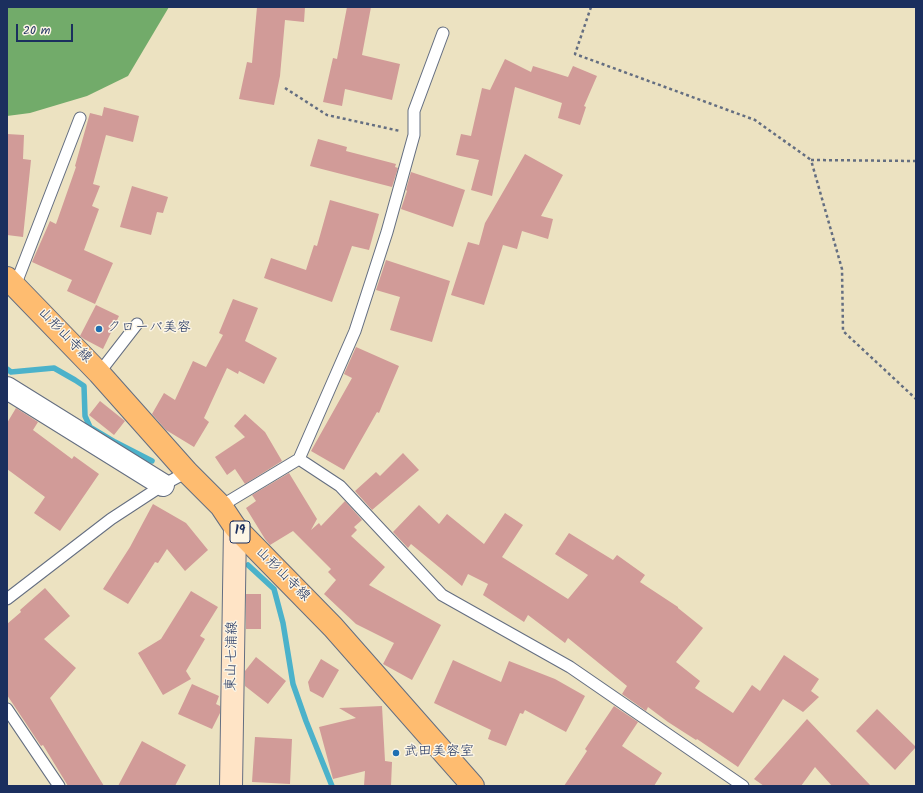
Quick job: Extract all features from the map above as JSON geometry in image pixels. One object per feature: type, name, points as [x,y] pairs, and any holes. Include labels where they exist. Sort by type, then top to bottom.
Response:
[{"type":"main road","name":"山形山寺線","points":[[11,282],[99,373],[187,472],[220,506],[235,527],[333,627],[473,786]]},
{"type":"main road","name":"東山七浦線","points":[[231,786],[235,527]]},
{"type":"street","points":[[7,388],[163,485]]},
{"type":"lane","points":[[220,506],[299,459],[355,331],[387,232],[414,135],[414,111],[443,33]]},
{"type":"lane","points":[[11,282],[80,118]]},
{"type":"lane","points":[[99,373],[137,324]]},
{"type":"lane","points":[[299,459],[340,486],[442,595],[570,667],[743,786]]},
{"type":"lane","points":[[7,599],[111,519],[163,485],[187,472]]},
{"type":"lane","points":[[7,709],[59,786]]},
{"type":"path","points":[[591,7],[575,54],[755,120],[811,160],[916,161]]},
{"type":"path","points":[[286,88],[327,115],[414,135]]},
{"type":"path","points":[[811,160],[842,269],[843,331],[916,399]]},
{"type":"green space","points":[[7,7],[169,7],[128,76],[87,96],[30,113],[7,116]]},
{"type":"building","points":[[257,7],[305,7],[304,22],[285,20],[280,76],[274,105],[239,99],[247,62],[252,63]]},
{"type":"building","points":[[347,7],[371,7],[362,55],[400,64],[392,100],[345,89],[342,106],[323,102],[333,58],[337,59]]},
{"type":"building","points":[[505,59],[531,72],[533,66],[568,77],[573,66],[597,76],[584,106],[586,107],[580,125],[558,118],[562,103],[515,87],[492,196],[471,190],[479,160],[456,155],[461,134],[471,136],[482,88],[490,90]]},
{"type":"building","points":[[104,107],[139,116],[133,142],[106,135],[93,184],[100,186],[92,206],[99,209],[84,250],[113,263],[95,304],[67,291],[72,280],[32,262],[50,221],[56,224],[76,167],[75,166],[90,113],[102,116]]},
{"type":"building","points":[[7,134],[24,135],[23,159],[31,160],[23,237],[7,235]]},
{"type":"building","points":[[318,139],[347,147],[346,151],[396,164],[395,167],[398,168],[392,187],[310,166]]},
{"type":"building","points":[[525,154],[563,175],[541,216],[553,219],[548,239],[522,231],[517,249],[503,245],[484,305],[451,295],[468,242],[479,245],[485,223]]},
{"type":"building","points":[[411,172],[465,190],[453,227],[401,209]]},
{"type":"building","points":[[132,186],[168,197],[163,213],[157,212],[151,235],[120,227]]},
{"type":"building","points":[[330,200],[379,214],[369,250],[352,246],[332,302],[264,278],[271,258],[306,270],[314,245],[317,246]]},
{"type":"building","points":[[386,260],[450,281],[432,342],[390,330],[400,297],[376,290]]},
{"type":"building","points":[[233,299],[258,308],[245,341],[277,358],[264,384],[239,371],[238,374],[227,368],[204,418],[209,422],[194,447],[166,430],[152,414],[164,393],[175,400],[193,361],[206,367],[223,335],[219,333]]},
{"type":"building","points":[[96,305],[119,316],[103,349],[80,336]]},
{"type":"building","points":[[356,347],[399,366],[379,413],[377,412],[344,470],[311,451],[352,378],[344,374]]},
{"type":"building","points":[[100,401],[125,421],[114,435],[89,415]]},
{"type":"building","points":[[16,408],[38,422],[33,430],[72,459],[74,456],[99,474],[60,531],[34,513],[45,497],[7,469],[7,423]]},
{"type":"building","points":[[245,414],[265,432],[282,461],[245,484],[235,469],[227,475],[215,457],[245,437],[234,426]]},
{"type":"building","points":[[403,453],[419,470],[372,510],[355,491],[376,472],[380,476]]},
{"type":"building","points":[[289,473],[317,519],[311,530],[319,523],[321,526],[345,501],[362,520],[354,527],[357,530],[351,536],[385,567],[369,585],[441,625],[412,680],[383,664],[394,643],[356,624],[324,594],[336,580],[328,572],[331,569],[293,531],[270,545],[246,508],[256,501],[252,495]]},
{"type":"building","points":[[153,504],[186,523],[208,550],[185,571],[167,549],[158,563],[155,562],[128,604],[103,589],[130,547]]},
{"type":"building","points":[[419,505],[439,524],[447,514],[484,544],[505,513],[523,525],[502,557],[568,599],[588,575],[555,554],[569,533],[613,560],[617,555],[645,575],[640,582],[678,607],[703,628],[676,662],[700,681],[695,688],[733,713],[752,685],[760,691],[784,655],[819,679],[811,691],[819,697],[803,712],[783,699],[738,767],[697,739],[696,740],[668,722],[648,707],[646,711],[622,694],[627,686],[568,638],[565,643],[528,615],[524,622],[483,595],[488,584],[468,574],[462,586],[411,544],[408,548],[393,532]]},
{"type":"building","points":[[45,588],[70,616],[44,639],[76,668],[50,698],[104,786],[68,786],[43,745],[41,746],[7,695],[7,624],[21,612],[20,610]]},
{"type":"building","points":[[191,591],[218,607],[200,636],[205,639],[186,671],[191,679],[163,695],[138,653],[161,639]]},
{"type":"building","points":[[246,594],[261,594],[261,629],[246,629]]},
{"type":"building","points":[[256,657],[286,681],[268,704],[245,686],[245,671]]},
{"type":"building","points":[[321,659],[339,670],[323,698],[310,691],[308,682]]},
{"type":"building","points":[[453,660],[501,682],[509,661],[555,679],[585,696],[566,732],[525,710],[523,714],[520,713],[506,746],[488,739],[491,730],[434,703]]},
{"type":"building","points":[[192,684],[219,696],[216,704],[220,706],[220,713],[212,729],[178,714]]},
{"type":"building","points":[[382,706],[385,761],[392,762],[391,786],[364,786],[365,771],[333,779],[319,727],[356,718],[339,708]]},
{"type":"building","points":[[614,706],[638,722],[622,746],[662,773],[654,786],[564,786],[587,751],[585,749]]},
{"type":"building","points":[[877,709],[916,747],[895,770],[856,731]]},
{"type":"building","points":[[807,719],[871,786],[832,786],[815,767],[801,786],[764,786],[754,779]]},
{"type":"building","points":[[255,737],[292,739],[290,784],[252,782]]},
{"type":"building","points":[[142,741],[186,765],[175,786],[118,786]]},
{"type":"waterway","points":[[7,369],[11,372],[54,368],[75,380],[84,386],[85,416],[90,427],[152,461]]},
{"type":"waterway","points":[[248,565],[274,589],[283,623],[293,684],[332,786]]},
{"type":"place","name":"クローバ美容","points":[[99,329]]},
{"type":"place","name":"武田美容室","points":[[396,753]]}]
